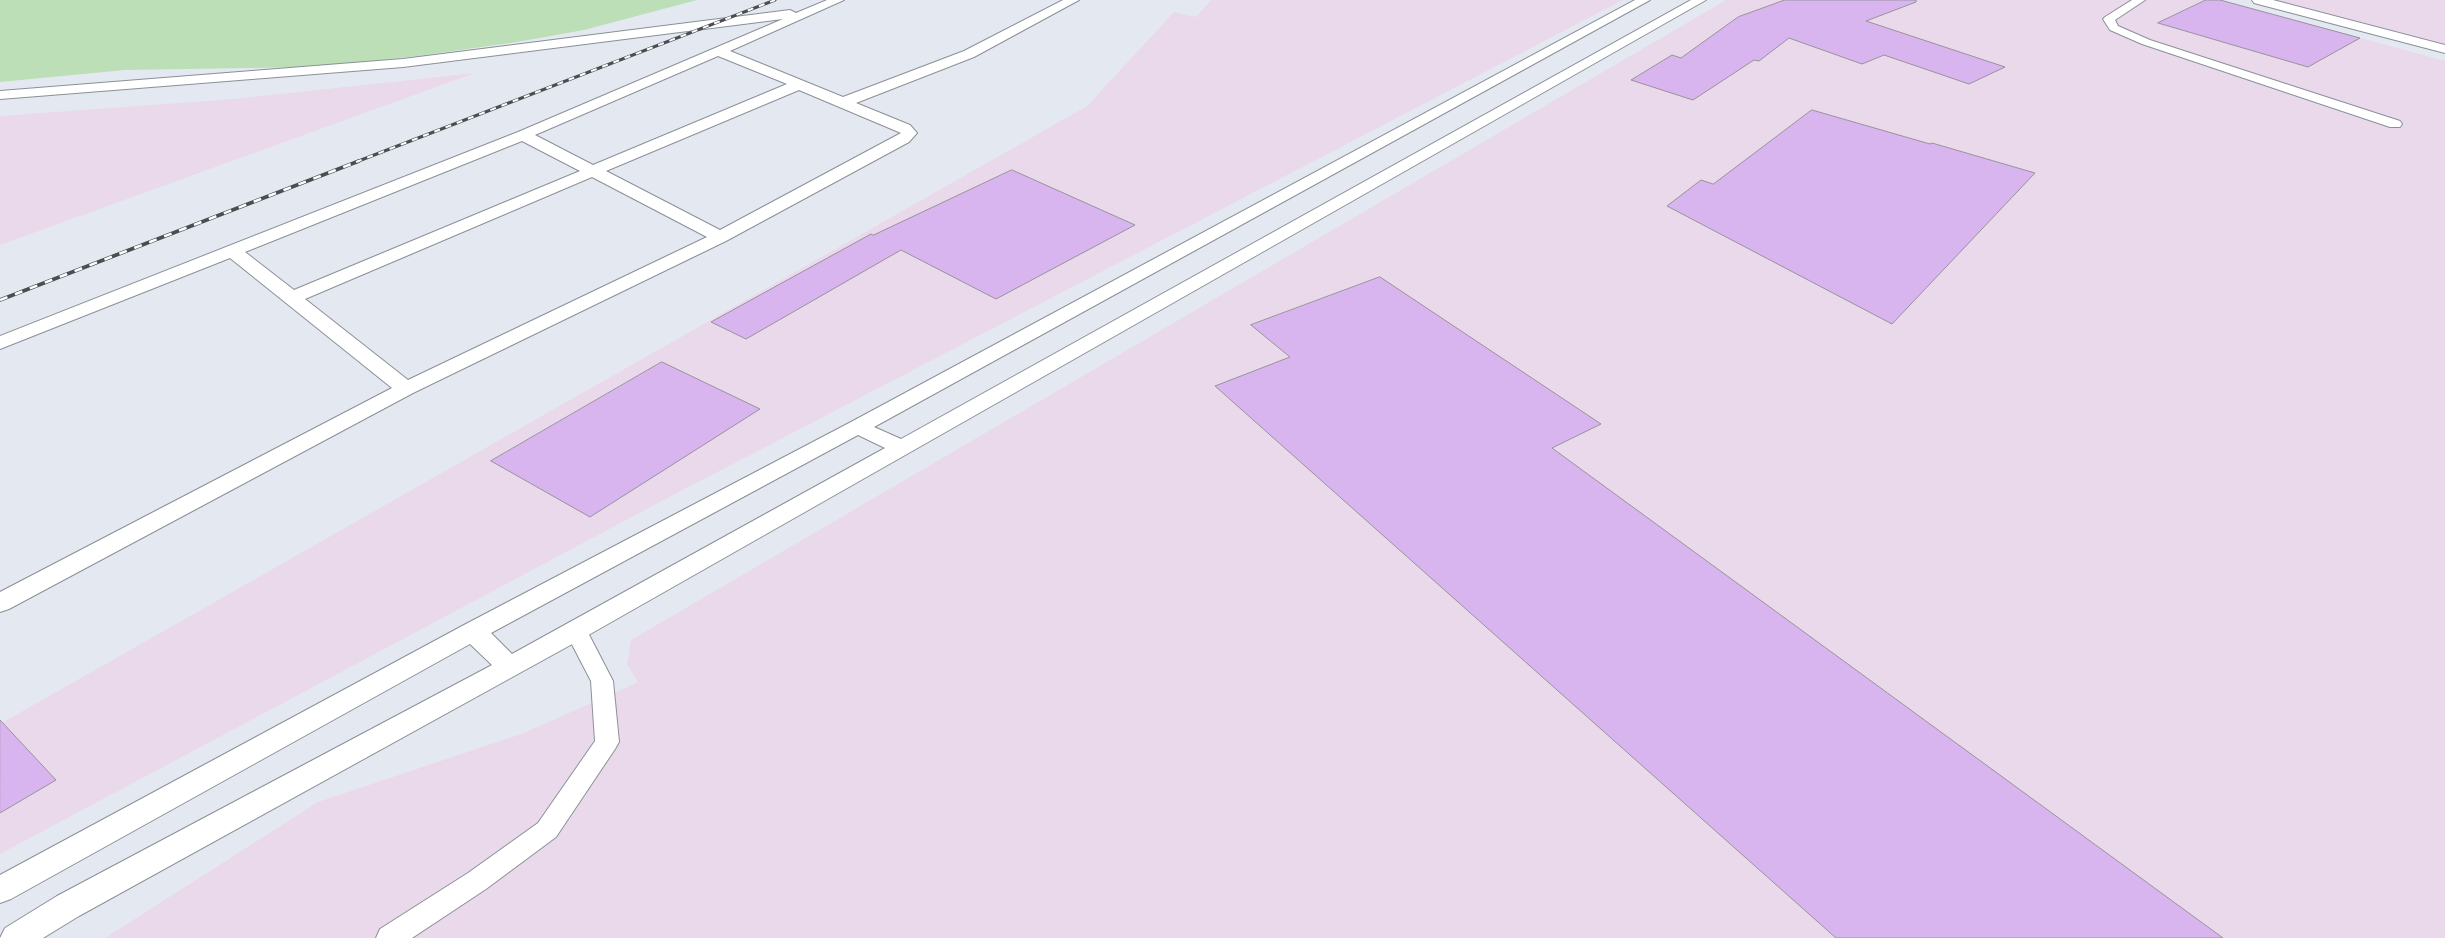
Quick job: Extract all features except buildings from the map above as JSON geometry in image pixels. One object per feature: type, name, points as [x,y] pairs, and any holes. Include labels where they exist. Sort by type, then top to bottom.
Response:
[{"type":"street","points":[[0,344],[523,135],[720,52],[838,0]]},
{"type":"street","points":[[844,102],[969,54],[1073,0]]},
{"type":"street","points":[[16,938],[68,906],[576,631],[1338,203],[1563,60],[1644,0]]},
{"type":"street","points":[[0,890],[473,631],[858,427],[1300,187],[1563,60],[1700,0]]},
{"type":"street","points":[[2258,0],[2445,49]]},
{"type":"street","points":[[0,96],[404,63],[813,11]]},
{"type":"street","points":[[0,603],[406,389],[720,237],[904,139],[909,133],[905,128],[720,52]]},
{"type":"street","points":[[291,298],[592,170],[800,84]]},
{"type":"street","points":[[523,135],[720,237]]},
{"type":"street","points":[[1300,187],[1338,203]]},
{"type":"street","points":[[1239,220],[1278,236]]},
{"type":"street","points":[[233,251],[406,389]]},
{"type":"street","points":[[858,427],[902,448]]},
{"type":"street","points":[[473,631],[510,667]]},
{"type":"lane","points":[[2140,0],[2109,19],[2109,23],[2123,33],[2146,42],[2395,124]]},
{"type":"lane","points":[[390,938],[477,881],[548,830],[607,742],[602,681],[576,631]]},
{"type":"shaded area","points":[[1211,0],[1623,0],[658,503],[0,854],[0,724],[1087,106],[1174,12],[1196,17]]},
{"type":"shaded area","points":[[1726,0],[2222,0],[2445,61],[2445,938],[105,938],[318,802],[524,733],[638,682],[627,664],[631,640]]},
{"type":"shaded area","points":[[2263,0],[2445,0],[2445,47]]},
{"type":"shaded area","points":[[475,73],[0,245],[0,116],[234,99]]},
{"type":"green space","points":[[0,0],[697,0],[584,30],[517,42],[418,56],[314,67],[125,70],[0,82]]},
{"type":"railway","points":[[356,162],[775,0]]},
{"type":"railway","points":[[0,300],[359,161]]}]
